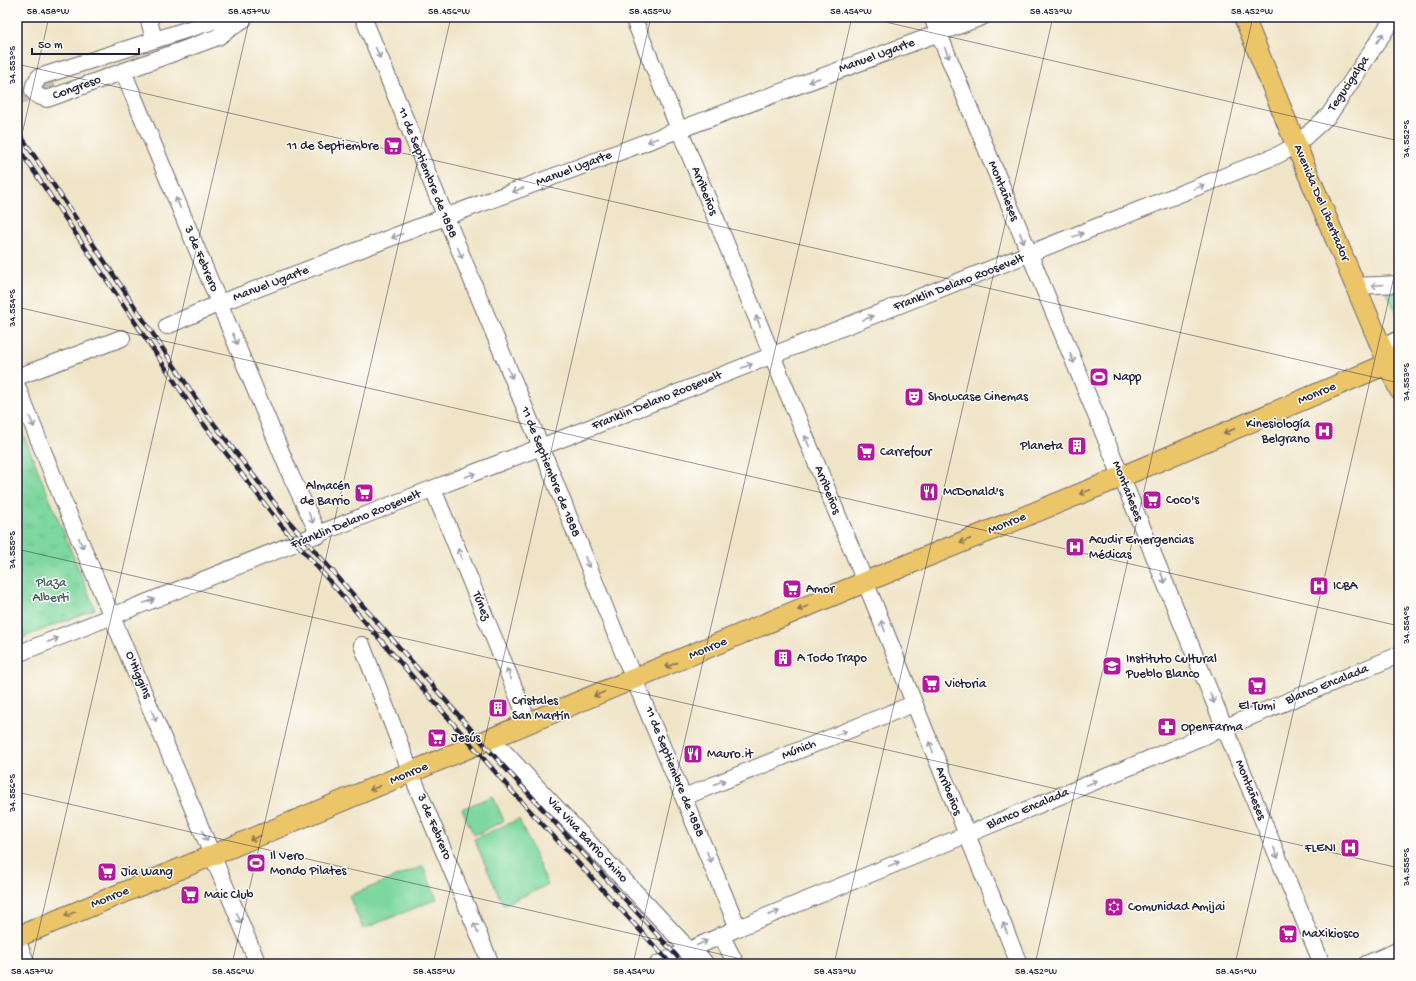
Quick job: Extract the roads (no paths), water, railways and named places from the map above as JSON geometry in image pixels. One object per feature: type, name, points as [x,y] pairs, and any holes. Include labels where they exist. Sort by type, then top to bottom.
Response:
[{"type":"main road","name":"Avenida Del Libertador","points":[[1244,17],[1356,286],[1392,352],[1399,389]]},
{"type":"main road","name":"Monroe","points":[[17,937],[492,738],[529,724],[865,582],[1121,477],[1392,352]]},
{"type":"street","points":[[148,17],[154,39]]},
{"type":"street","name":"11 de Septiembre de 1888","points":[[363,17],[541,447],[624,655],[635,678],[738,928]]},
{"type":"street","name":"Arribeños","points":[[633,17],[865,582],[1019,964]]},
{"type":"street","name":"Montañeses","points":[[932,17],[1322,964]]},
{"type":"street","name":"Manuel Ugarte","points":[[167,326],[220,303],[445,217],[982,17]]},
{"type":"street","name":"Tegucigalpa","points":[[1296,145],[1329,115],[1394,17]]},
{"type":"street","name":"Congreso","points":[[247,18],[218,37],[47,99],[38,96],[33,91],[34,85],[40,77],[154,39],[214,21],[247,18]]},
{"type":"street","name":"Congreso","points":[[55,84],[247,18]]},
{"type":"street","name":"3 de Febrero","points":[[123,71],[291,476],[318,535]]},
{"type":"street","name":"Franklin Delano Roosevelt","points":[[17,654],[112,615],[1029,255],[1278,155],[1296,145]]},
{"type":"street","points":[[1356,286],[1399,284]]},
{"type":"street","points":[[17,377],[122,338]]},
{"type":"street","name":"O'Higgins","points":[[17,386],[62,498],[258,964]]},
{"type":"street","name":"Túnez","points":[[433,489],[529,724]]},
{"type":"street","name":"3 de Febrero","points":[[362,645],[411,773],[491,964]]},
{"type":"street","name":"Blanco Encalada","points":[[658,964],[721,935],[1399,655]]},
{"type":"street","name":"Múnich","points":[[684,797],[913,704]]},
{"type":"street","name":"Via Viva Barrio Chino","points":[[492,738],[682,942]]},
{"type":"street","points":[[721,935],[736,964]]},
{"type":"street","points":[[17,940],[27,964]]},
{"type":"street","points":[[1366,964],[1399,950]]},
{"type":"tunnel","points":[[17,97],[55,84]]},
{"type":"railway","points":[[17,130],[205,412],[286,518],[496,758],[684,964]]},
{"type":"railway","points":[[17,146],[199,418],[280,524],[510,789],[671,964]]},
{"type":"place","name":"11 de Septiembre","points":[[393,146]]},
{"type":"place","name":"Napp","points":[[1099,377]]},
{"type":"place","name":"Showcase Cinemas","points":[[914,397]]},
{"type":"place","name":"Kinesiología Belgrano","points":[[1324,431]]},
{"type":"place","name":"Planeta","points":[[1077,446]]},
{"type":"place","name":"Carrefour","points":[[866,452]]},
{"type":"place","name":"McDonald's","points":[[929,492]]},
{"type":"place","name":"Almacén de Barrio","points":[[364,493]]},
{"type":"place","name":"Coco's","points":[[1152,500]]},
{"type":"place","name":"Acudir Emergencias Médicas","points":[[1075,547]]},
{"type":"place","name":"ICBA","points":[[1319,586]]},
{"type":"place","name":"Amor","points":[[792,589]]},
{"type":"place","name":"A Todo Trapo","points":[[783,658]]},
{"type":"place","name":"Instituto Cultural Pueblo Blanco","points":[[1112,666]]},
{"type":"place","name":"Victoria","points":[[931,684]]},
{"type":"place","name":"El Tumi","points":[[1257,686]]},
{"type":"place","name":"Cristales San Martín","points":[[498,708]]},
{"type":"place","name":"OpenFarma","points":[[1167,727]]},
{"type":"place","name":"Jesús","points":[[437,738]]},
{"type":"place","name":"Mauro.it","points":[[693,754]]},
{"type":"place","name":"FLENI","points":[[1350,848]]},
{"type":"place","name":"Il Vero Mondo Pilates","points":[[256,863]]},
{"type":"place","name":"Jia Wang","points":[[107,872]]},
{"type":"place","name":"Maic Club","points":[[190,895]]},
{"type":"place","name":"Comunidad Amijai","points":[[1114,907]]},
{"type":"place","name":"Maxikiosco","points":[[1288,934]]},
{"type":"park label","name":"Plaza Alberti","points":[[51,590]]}]
